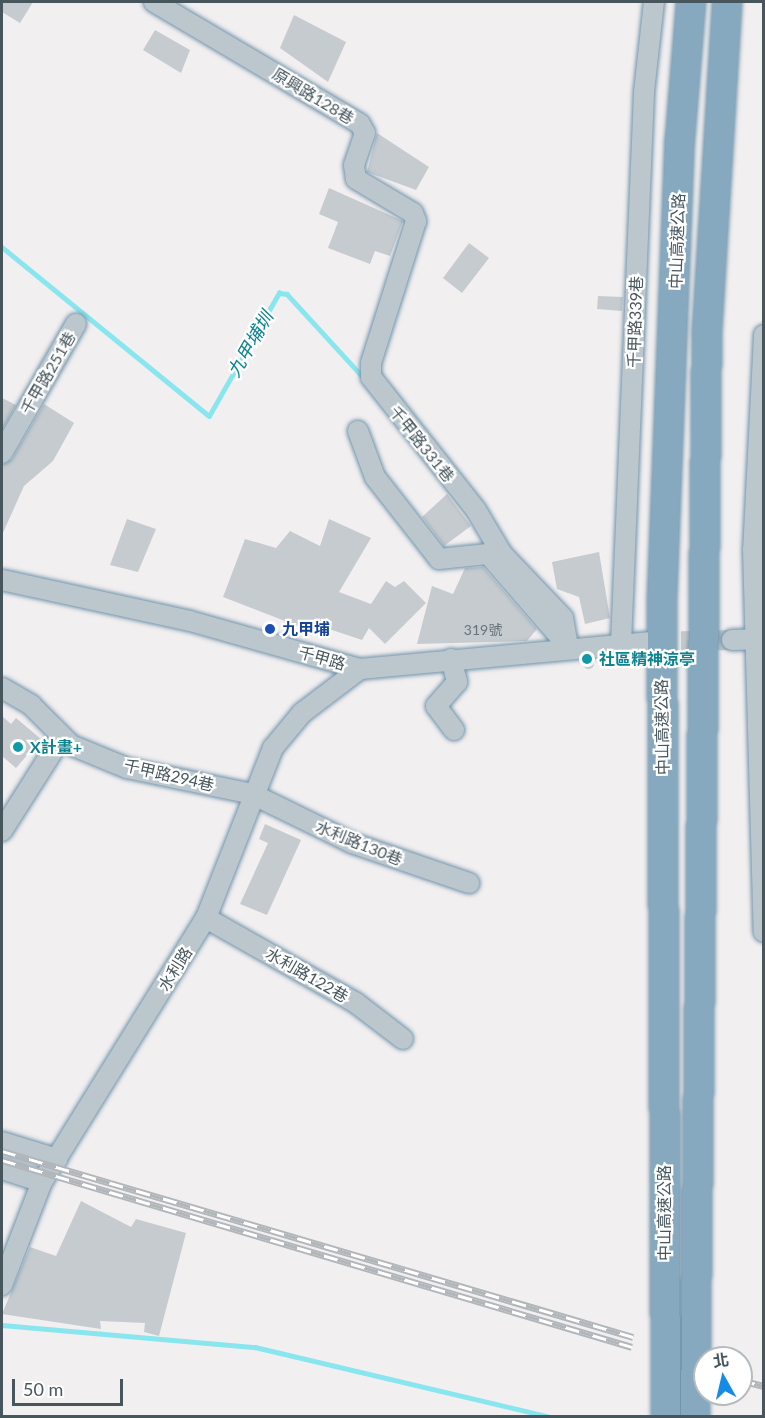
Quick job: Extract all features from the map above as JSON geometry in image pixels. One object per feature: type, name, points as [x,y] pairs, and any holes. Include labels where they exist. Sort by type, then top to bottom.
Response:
[{"type":"highway","name":"中山高速公路","points":[[666,1416],[663,1189],[662,599],[680,140],[691,2]]},
{"type":"highway","name":"中山高速公路","points":[[695,1416],[699,1304],[699,688],[707,344],[727,2]]},
{"type":"highway","points":[[650,1416],[663,1189]]},
{"type":"highway","points":[[699,1304],[702,1346]]},
{"type":"street","name":"原興路128巷","points":[[154,2],[360,124],[365,133],[354,165],[356,180],[415,216]]},
{"type":"street","name":"千甲路339巷","points":[[621,644],[644,92],[654,2]]},
{"type":"street","name":"千甲路331巷","points":[[415,216],[414,235],[371,363],[371,377],[476,510],[502,554],[563,618],[568,646]]},
{"type":"street","name":"千甲路251巷","points":[[2,453],[76,324]]},
{"type":"street","points":[[764,335],[753,549],[760,639],[764,932]]},
{"type":"street","points":[[358,431],[375,477],[439,559],[488,554],[568,646]]},
{"type":"street","name":"千甲路","points":[[2,580],[190,621],[360,669],[568,646],[649,642]]},
{"type":"street","points":[[732,639],[760,639]]},
{"type":"street","points":[[452,659],[457,682],[436,706],[454,730]]},
{"type":"street","name":"水利路","points":[[2,1285],[42,1182],[206,918],[252,794],[284,733],[360,669]]},
{"type":"street","name":"千甲路294巷","points":[[2,687],[31,705],[60,738],[127,768],[252,794]]},
{"type":"street","points":[[2,831],[60,738]]},
{"type":"street","name":"水利路130巷","points":[[252,794],[352,843],[469,884]]},
{"type":"street","name":"水利路122巷","points":[[206,918],[356,1003],[403,1039]]},
{"type":"street","points":[[2,1142],[57,1159]]},
{"type":"street","points":[[2,1169],[42,1182]]},
{"type":"building","points":[[2,2],[33,2],[20,23],[2,12]]},
{"type":"building","points":[[294,15],[346,42],[328,82],[280,48]]},
{"type":"building","points":[[155,30],[190,50],[181,73],[143,50]]},
{"type":"building","points":[[377,133],[429,167],[416,190],[367,172]]},
{"type":"building","points":[[329,188],[403,221],[390,256],[375,251],[370,264],[328,248],[338,222],[319,214]]},
{"type":"building","points":[[469,243],[489,258],[462,293],[443,278]]},
{"type":"building","points":[[598,296],[623,297],[622,311],[597,309]]},
{"type":"building","points":[[2,398],[16,405],[2,430]]},
{"type":"building","points":[[44,404],[74,423],[53,461],[24,486],[2,535],[2,465],[12,459]]},
{"type":"building","points":[[447,494],[471,526],[444,546],[422,517]]},
{"type":"building","points":[[127,519],[156,529],[138,572],[110,565]]},
{"type":"building","points":[[329,519],[371,538],[339,592],[371,604],[386,581],[395,587],[404,581],[426,603],[385,644],[369,628],[362,640],[320,626],[316,633],[223,597],[245,539],[276,548],[290,531],[320,546]]},
{"type":"building","points":[[599,552],[610,618],[585,624],[579,597],[557,589],[552,562]]},
{"type":"building","points":[[483,567],[537,629],[527,641],[417,644],[432,586],[453,594],[465,568]]},
{"type":"building","points":[[588,658],[592,659],[592,667],[588,668],[584,667],[583,663],[584,659]]},
{"type":"building","name":"X計畫+","points":[[2,716],[11,724],[16,718],[41,739],[16,768],[2,756]]},
{"type":"building","points":[[265,824],[301,840],[267,915],[240,904],[268,843],[259,839]]},
{"type":"building","points":[[81,1201],[131,1227],[136,1219],[186,1233],[159,1336],[144,1332],[145,1323],[100,1321],[101,1329],[2,1314],[30,1247],[56,1256]]},
{"type":"waterway","name":"九甲埔圳","points":[[2,247],[209,416],[279,293],[287,294],[364,378]]},
{"type":"waterway","points":[[2,1325],[255,1347],[548,1416]]},
{"type":"tunnel","points":[[651,642],[732,640]]},
{"type":"railway","points":[[2,1151],[633,1337]]},
{"type":"railway","points":[[2,1160],[632,1347]]},
{"type":"railway","points":[[753,1383],[764,1386]]},
{"type":"place","name":"九甲埔","points":[[270,629]]},
{"type":"place","name":"社區精神涼亭","points":[[587,659]]},
{"type":"place","name":"X計畫+","points":[[18,747]]}]
